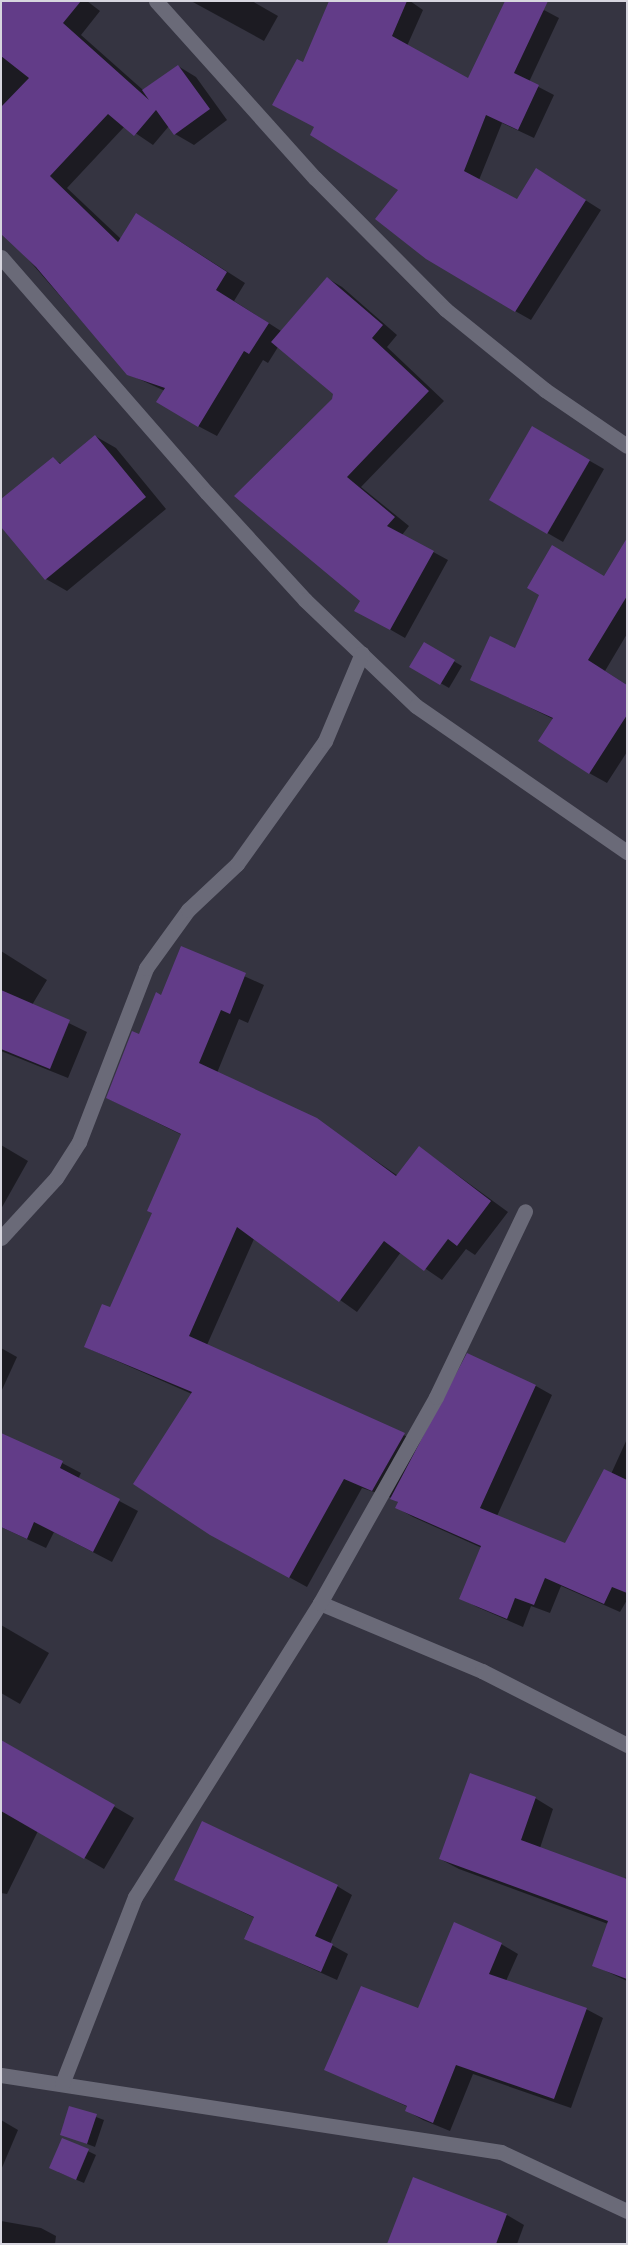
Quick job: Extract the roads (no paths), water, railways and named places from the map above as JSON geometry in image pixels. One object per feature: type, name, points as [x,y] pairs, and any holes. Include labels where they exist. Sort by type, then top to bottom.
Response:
[{"type":"street","points":[[156,1],[315,178],[444,309],[545,390],[627,446]]},
{"type":"street","points":[[1,257],[206,493],[305,600],[416,706],[627,852]]},
{"type":"street","points":[[1,1238],[56,1178],[79,1142],[146,968],[188,910],[236,864],[325,741],[362,653]]},
{"type":"street","points":[[62,2084],[135,1897],[320,1603],[436,1397],[525,1211]]},
{"type":"street","points":[[320,1603],[482,1671],[627,1745]]},
{"type":"street","points":[[1,2075],[501,2152],[627,2211]]}]
